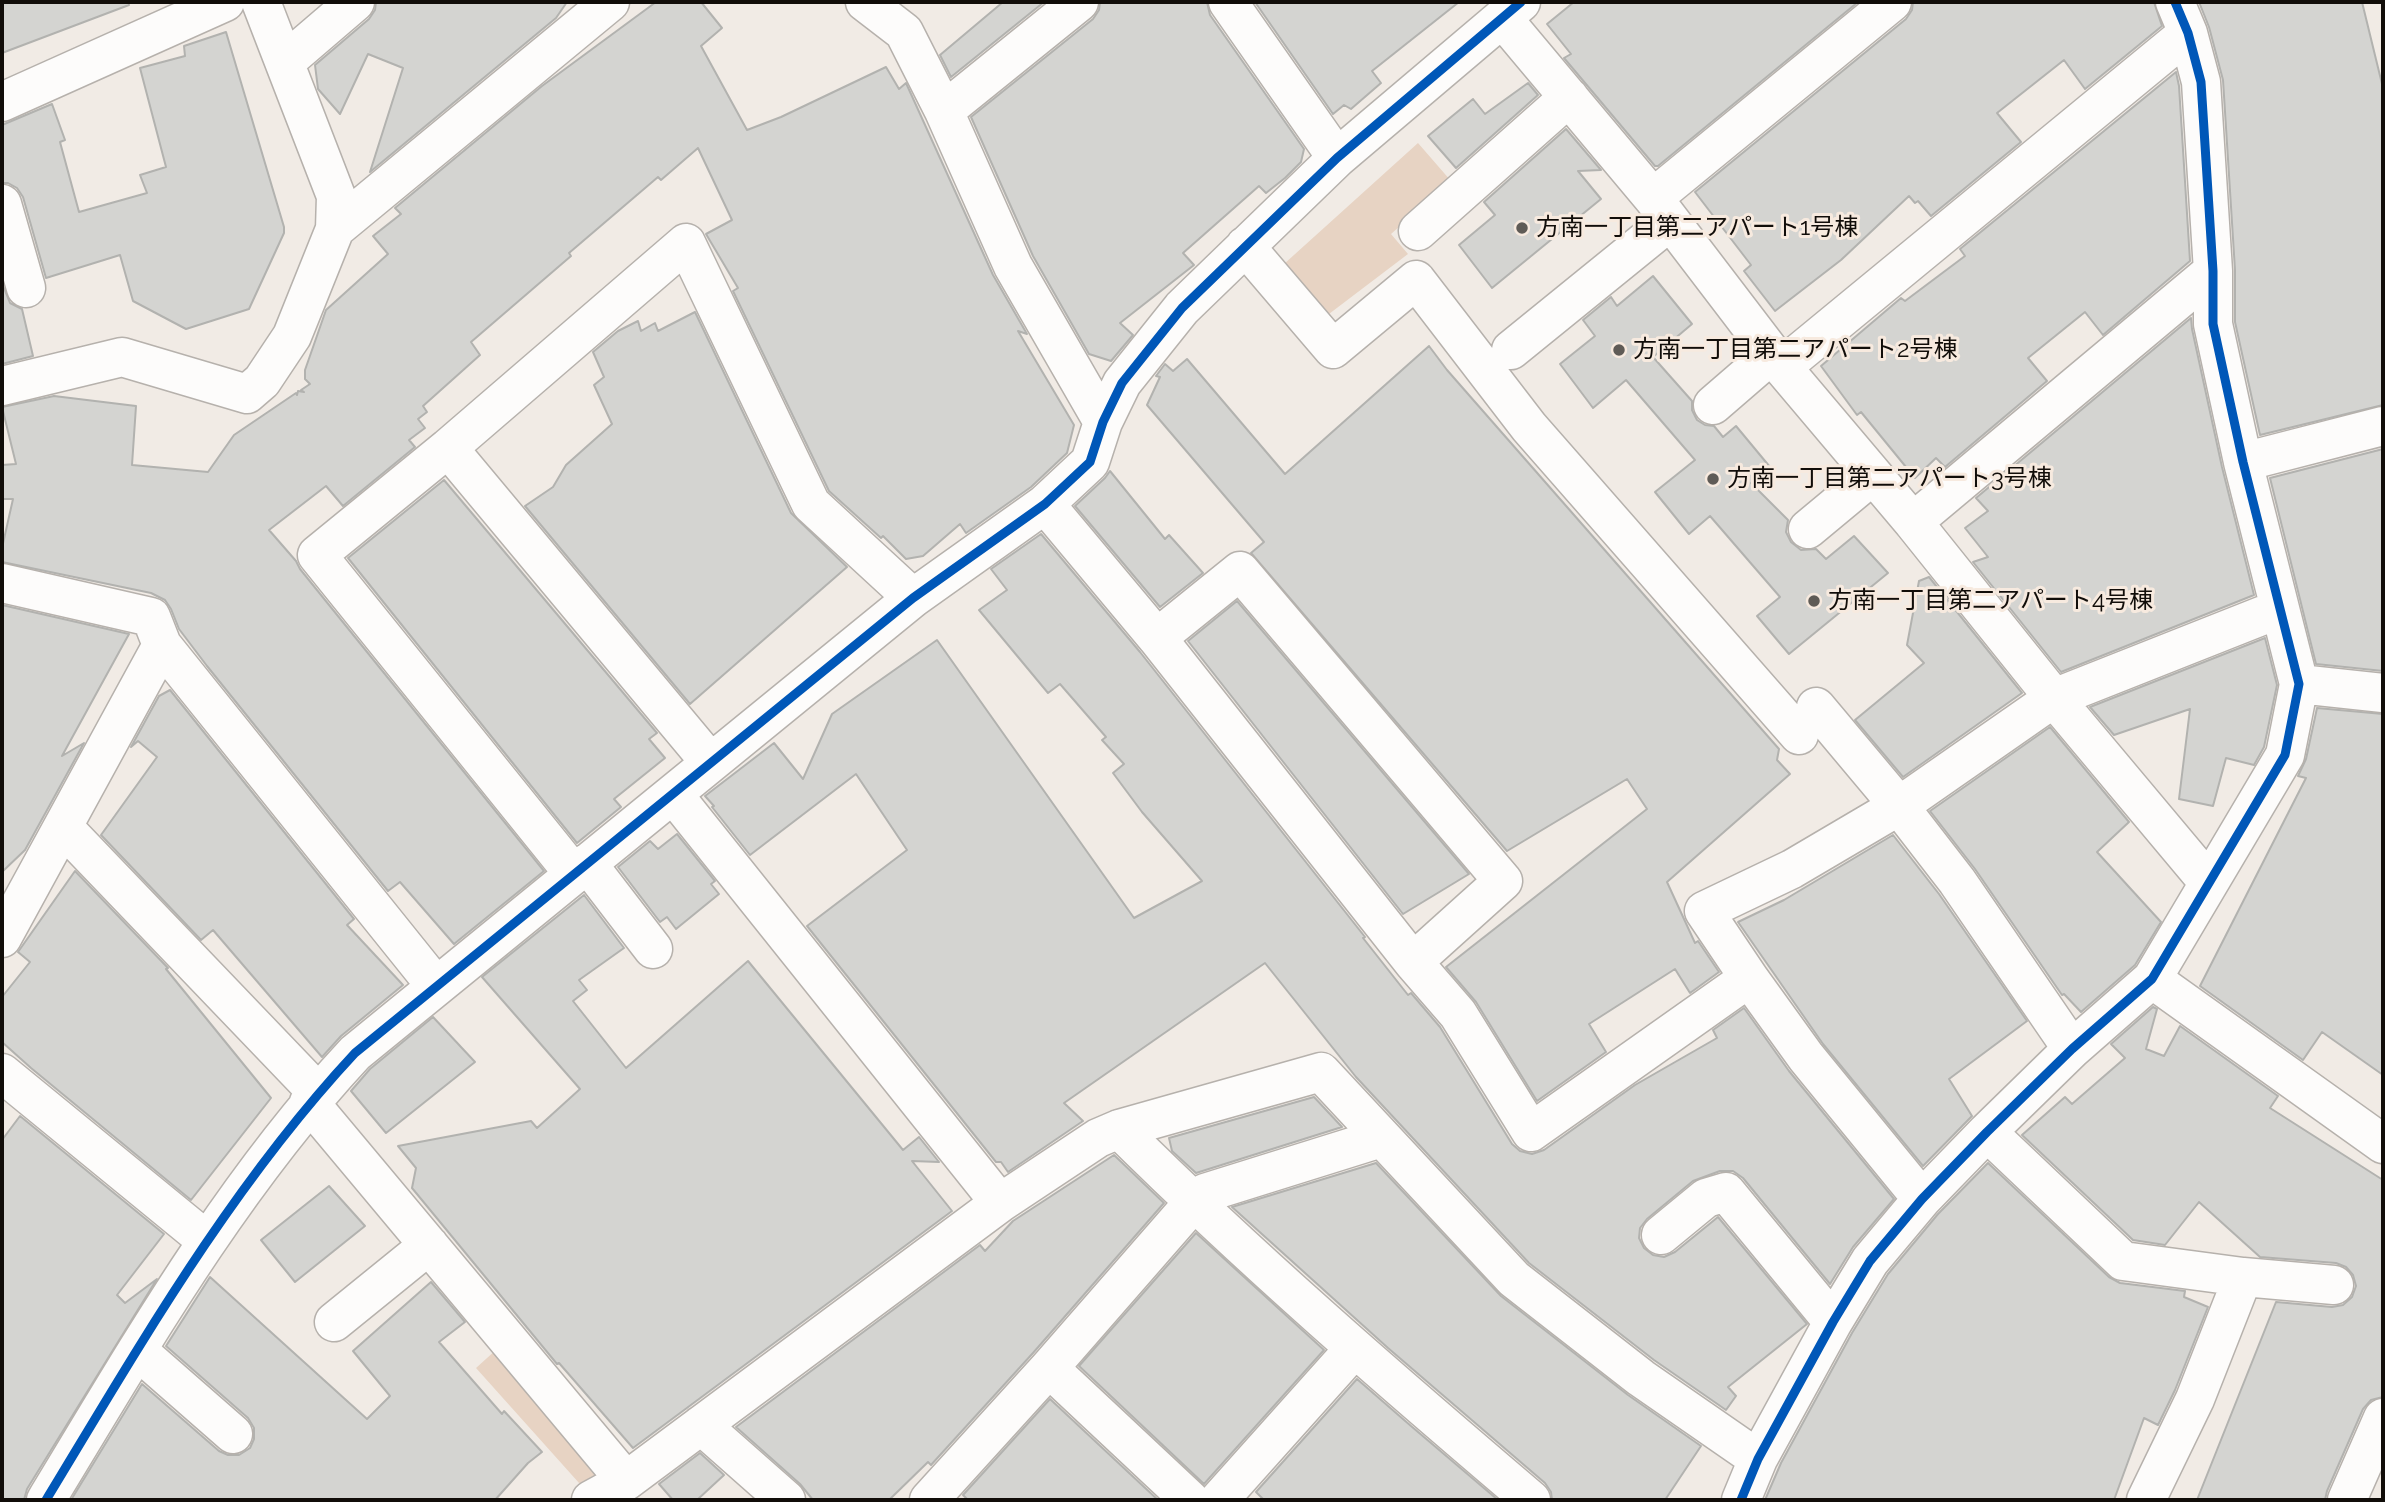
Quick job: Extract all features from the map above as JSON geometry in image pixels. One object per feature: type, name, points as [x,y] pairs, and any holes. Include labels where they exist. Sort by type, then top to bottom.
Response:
[{"type":"street","points":[[2,102],[225,2]]},
{"type":"street","points":[[2,386],[122,357],[247,394],[262,381],[292,336],[335,229],[336,196],[261,2]]},
{"type":"street","points":[[285,62],[355,2]]},
{"type":"street","points":[[335,229],[610,2]]},
{"type":"street","points":[[865,2],[904,32],[944,111],[1013,266],[1103,422]]},
{"type":"street","points":[[944,111],[1079,2]]},
{"type":"street","points":[[1228,2],[1337,158]]},
{"type":"street","points":[[1511,349],[1892,2]]},
{"type":"street","points":[[46,1500],[206,1240],[314,1097],[355,1052],[913,598],[1045,504],[1090,462],[1103,422],[1122,383],[1182,308],[1337,158],[1512,10],[1569,97],[1661,210],[1777,361],[1913,522],[2054,698],[2209,883]]},
{"type":"street","points":[[1713,405],[1777,361],[2181,18],[2201,82],[2213,271],[2213,324],[2243,461],[2299,684],[2286,755],[2152,979],[2073,1049],[1987,1132],[1922,1199],[1870,1261],[1833,1322],[1758,1459],[1741,1500]]},
{"type":"street","points":[[1418,231],[1569,97]]},
{"type":"street","points":[[2,204],[26,288]]},
{"type":"street","points":[[653,949],[581,869],[317,555],[448,448],[686,243],[811,504],[913,598]]},
{"type":"street","points":[[1245,246],[1333,349],[1416,280],[1529,427],[1807,721],[1899,806],[1957,881],[2073,1049]]},
{"type":"street","points":[[1913,522],[2213,271]]},
{"type":"street","points":[[2243,461],[2383,426]]},
{"type":"street","points":[[448,448],[710,762]]},
{"type":"street","points":[[1808,528],[1873,475]]},
{"type":"street","points":[[1045,504],[1157,638],[1413,962],[1458,1014],[1531,1132],[1749,978]]},
{"type":"street","points":[[1157,638],[1240,571],[1503,881],[1413,962]]},
{"type":"street","points":[[2,583],[151,617],[162,645],[436,986]]},
{"type":"street","points":[[1922,1199],[1806,1057],[1704,911],[1792,869],[1899,806],[2054,698],[2279,609]]},
{"type":"street","points":[[2,938],[162,645]]},
{"type":"street","points":[[2299,684],[2383,694]]},
{"type":"street","points":[[673,794],[1000,1203]]},
{"type":"street","points":[[63,827],[314,1097],[429,1245],[626,1481]]},
{"type":"street","points":[[2152,979],[2383,1144]]},
{"type":"street","points":[[591,1500],[626,1481],[1000,1203],[1098,1138],[1119,1129],[1321,1072],[1514,1279],[1641,1378],[1758,1459]]},
{"type":"street","points":[[2,1073],[206,1240]]},
{"type":"street","points":[[1119,1129],[1193,1203],[1354,1349],[1527,1499]]},
{"type":"street","points":[[1987,1132],[2123,1261],[2243,1277],[2334,1285]]},
{"type":"street","points":[[929,1500],[1193,1203],[1205,1193],[1381,1138]]},
{"type":"street","points":[[1661,1235],[1706,1198],[1726,1192],[1833,1322]]},
{"type":"street","points":[[334,1322],[429,1245]]},
{"type":"street","points":[[2146,1500],[2195,1399],[2243,1277]]},
{"type":"street","points":[[1219,1500],[1354,1349]]},
{"type":"street","points":[[137,1350],[233,1434]]},
{"type":"street","points":[[1049,1368],[1190,1500]]},
{"type":"street","points":[[2347,1500],[2383,1418]]},
{"type":"street","points":[[701,1425],[786,1500]]},
{"type":"shaded area","points":[[1418,143],[1451,181],[1391,234],[1408,254],[1325,317],[1284,264]]},
{"type":"shaded area","points":[[497,1349],[597,1466],[597,1483],[588,1493],[476,1368]]},
{"type":"building","points":[[2,2],[128,2],[129,5],[2,53]]},
{"type":"building","points":[[376,2],[567,2],[556,18],[370,172],[403,68],[368,54],[340,114],[318,89],[315,65],[369,19],[375,10]]},
{"type":"building","points":[[656,2],[701,2],[722,28],[701,46],[747,130],[781,117],[886,67],[899,89],[906,83],[993,275],[1027,334],[1018,331],[1074,425],[1067,453],[1031,487],[966,533],[960,524],[923,556],[906,559],[829,491],[733,291],[738,288],[706,234],[732,220],[698,148],[661,180],[658,177],[471,342],[480,355],[423,406],[427,412],[418,419],[425,428],[409,440],[415,447],[343,506],[326,486],[269,530],[544,871],[454,944],[400,882],[388,891],[207,666],[179,629],[165,600],[151,593],[2,562],[2,548],[13,499],[2,499],[2,465],[16,464],[2,407],[54,396],[136,406],[132,465],[208,472],[234,435],[296,393],[297,395],[298,391],[304,392],[301,390],[310,384],[305,379],[305,370],[326,310],[388,254],[373,236],[401,214],[395,208],[542,86]]},
{"type":"building","points":[[1003,2],[1044,2],[951,77],[940,55]]},
{"type":"building","points":[[1100,2],[1207,2],[1210,15],[1304,149],[1301,162],[1285,178],[1266,193],[1259,186],[1183,253],[1194,265],[1120,323],[1133,335],[1111,361],[1089,354],[1033,256],[971,117],[1093,19],[1099,10]]},
{"type":"building","points":[[1255,2],[1459,2],[1372,71],[1381,83],[1351,109],[1344,105],[1333,114]]},
{"type":"building","points":[[1574,2],[1858,2],[1655,166],[1564,58],[1571,54],[1547,24]]},
{"type":"building","points":[[1913,2],[2154,2],[2162,26],[2085,89],[2064,60],[1997,113],[2021,142],[1931,216],[1918,201],[1915,203],[1909,196],[1841,260],[1775,311],[1744,271],[1751,265],[1695,192],[1906,19],[1912,10]]},
{"type":"building","points":[[2199,2],[2362,2],[2383,88],[2383,405],[2260,435],[2235,322],[2235,270],[2223,80],[2209,27]]},
{"type":"building","points":[[226,32],[284,227],[284,233],[249,309],[186,329],[133,301],[120,255],[46,278],[23,197],[17,188],[2,183],[2,125],[52,104],[65,140],[60,142],[79,212],[147,193],[140,175],[166,167],[140,68],[185,56],[184,46]]},
{"type":"building","points":[[2176,72],[2190,261],[2103,335],[2085,312],[2028,358],[2047,381],[1945,467],[1936,458],[1915,478],[1861,412],[1857,415],[1821,366],[1901,298],[1905,301],[1965,256],[1960,249]]},
{"type":"building","points":[[1528,83],[1538,95],[1456,168],[1428,136],[1473,99],[1485,114]]},
{"type":"building","name":"方南一丁目第二アパート1号棟","points":[[1566,129],[1601,170],[1578,171],[1601,199],[1492,288],[1459,245],[1495,215],[1484,202]]},
{"type":"building","points":[[1653,276],[1692,324],[1653,357],[1692,401],[1692,410],[1697,420],[1714,426],[1723,437],[1736,426],[1770,467],[1751,483],[1788,520],[1786,532],[1791,542],[1801,550],[1816,549],[1826,559],[1854,536],[1888,573],[1789,654],[1757,616],[1780,597],[1710,516],[1689,534],[1655,492],[1695,460],[1626,380],[1593,408],[1560,364],[1595,336],[1583,320],[1611,297],[1617,306]]},
{"type":"building","points":[[2,283],[10,303],[22,309],[33,356],[2,364]]},
{"type":"building","points":[[695,312],[791,513],[847,567],[690,704],[525,506],[553,487],[566,465],[612,424],[594,385],[604,377],[593,352],[618,331],[638,321],[641,331],[655,323],[658,331]]},
{"type":"building","points":[[2191,318],[2222,467],[2254,595],[2061,672],[1973,562],[1988,557],[1965,528],[1988,511],[1976,498]]},
{"type":"building","points":[[1429,346],[1447,370],[1779,749],[1777,760],[1790,774],[1667,882],[1695,943],[1698,941],[1719,972],[1690,993],[1675,969],[1589,1024],[1606,1052],[1537,1101],[1476,1002],[1446,967],[1647,809],[1627,779],[1507,851],[1251,553],[1264,542],[1147,405],[1160,377],[1156,376],[1165,364],[1173,371],[1187,359],[1285,474]]},
{"type":"building","points":[[2383,449],[2383,671],[2316,664],[2270,478]]},
{"type":"building","points":[[1110,471],[1165,539],[1169,535],[1203,573],[1160,607],[1075,506]]},
{"type":"building","points":[[444,480],[657,733],[649,739],[665,758],[614,799],[621,807],[577,843],[348,558]]},
{"type":"building","points":[[1041,534],[1140,652],[1408,995],[1411,993],[1440,1027],[1512,1144],[1520,1151],[1532,1154],[1544,1150],[1635,1085],[1717,1038],[1713,1030],[1744,1008],[1789,1071],[1894,1199],[1853,1247],[1830,1284],[1743,1178],[1733,1171],[1720,1171],[1693,1181],[1647,1219],[1640,1228],[1639,1238],[1644,1248],[1653,1255],[1664,1257],[1675,1252],[1718,1217],[1807,1324],[1728,1387],[1736,1396],[1726,1410],[1654,1360],[1529,1263],[1356,1077],[1265,963],[1064,1103],[1083,1121],[1008,1172],[1001,1162],[996,1162],[807,926],[907,850],[856,774],[750,855],[712,807],[714,806],[705,796],[774,743],[803,779],[832,714],[937,640],[1134,918],[1202,881],[1142,812],[1113,773],[1124,764],[1102,740],[1106,737],[1060,684],[1048,693],[979,610],[1007,590],[991,569]]},
{"type":"building","points":[[1929,577],[2022,693],[1903,777],[1855,720],[1924,663],[1907,645],[1919,581]]},
{"type":"building","points":[[1237,601],[1469,874],[1403,914],[1188,641]]},
{"type":"building","points":[[2,605],[129,634],[62,756],[84,743],[25,850],[2,872]]},
{"type":"building","points":[[2265,638],[2277,685],[2264,747],[2254,765],[2226,758],[2213,806],[2179,799],[2190,709],[2114,735],[2090,707]]},
{"type":"building","points":[[170,690],[354,919],[347,925],[403,985],[341,1036],[322,1057],[213,930],[201,940],[101,835],[157,757],[138,741],[131,747],[159,696]]},
{"type":"building","points":[[2317,708],[2383,714],[2383,1075],[2322,1032],[2303,1060],[2200,986],[2306,778],[2298,776],[2306,759]]},
{"type":"building","points":[[2050,727],[2129,822],[2097,852],[2161,922],[2135,965],[2081,1012],[2062,995],[1975,869],[1930,811]]},
{"type":"building","points":[[677,834],[715,881],[711,884],[719,894],[676,929],[667,917],[660,922],[618,867],[650,841],[658,849]]},
{"type":"building","points":[[1893,835],[1939,894],[2027,1021],[1949,1079],[1972,1116],[1923,1166],[1823,1044],[1738,922],[1784,900]]},
{"type":"building","points":[[75,871],[168,968],[166,969],[271,1098],[191,1200],[2,1042],[2,997],[30,962],[18,952]]},
{"type":"building","points":[[584,895],[624,948],[579,980],[587,990],[573,1001],[626,1068],[748,961],[903,1150],[919,1137],[939,1162],[912,1161],[952,1211],[633,1448],[559,1363],[557,1364],[412,1188],[416,1168],[398,1146],[531,1121],[537,1128],[580,1089],[482,977]]},
{"type":"building","points":[[2153,1007],[2157,1009],[2146,1049],[2164,1056],[2180,1026],[2278,1096],[2270,1108],[2383,1180],[2383,1397],[2371,1400],[2363,1409],[2325,1500],[2197,1500],[2276,1302],[2332,1307],[2343,1305],[2352,1297],[2356,1286],[2353,1275],[2346,1267],[2336,1263],[2260,1257],[2199,1202],[2165,1245],[2133,1240],[2022,1135],[2065,1097],[2072,1104],[2125,1058],[2111,1044]]},
{"type":"building","points":[[433,1017],[475,1062],[386,1133],[351,1091],[370,1069]]},
{"type":"building","points":[[1314,1097],[1342,1127],[1196,1173],[1172,1151],[1169,1138]]},
{"type":"building","points":[[20,1116],[164,1234],[117,1295],[125,1303],[157,1279],[27,1489],[24,1500],[2,1500],[2,1140]]},
{"type":"building","points":[[1114,1155],[1164,1203],[931,1465],[928,1462],[889,1500],[813,1500],[800,1484],[736,1427],[980,1245],[985,1251],[1013,1221]]},
{"type":"building","points":[[1376,1163],[1501,1296],[1628,1395],[1701,1446],[1665,1500],[1552,1500],[1551,1492],[1545,1483],[1388,1348],[1232,1207]]},
{"type":"building","points":[[1988,1163],[2109,1277],[2120,1283],[2185,1291],[2184,1297],[2208,1307],[2158,1425],[2144,1418],[2114,1500],[1765,1500],[1781,1463],[1852,1333],[1888,1274],[1938,1214]]},
{"type":"building","points":[[329,1186],[365,1226],[295,1282],[261,1240]]},
{"type":"building","points":[[1196,1233],[1324,1350],[1204,1484],[1079,1366]]},
{"type":"building","points":[[210,1277],[367,1419],[390,1396],[353,1351],[431,1282],[465,1322],[439,1342],[502,1414],[504,1411],[542,1452],[528,1463],[495,1500],[71,1500],[142,1384],[219,1451],[228,1455],[239,1455],[250,1448],[254,1439],[254,1428],[248,1418],[166,1346]]},
{"type":"building","points":[[1357,1379],[1498,1500],[1264,1500],[1256,1492]]},
{"type":"building","points":[[1050,1399],[1158,1500],[968,1500],[963,1495]]},
{"type":"building","points":[[700,1453],[724,1475],[697,1500],[673,1500],[659,1484]]},
{"type":"cycle path","points":[[46,1500],[189,1268],[268,1157],[355,1053],[913,598],[1045,504],[1090,462],[1103,422],[1122,383],[1182,308],[1337,158],[1521,2]]},
{"type":"cycle path","points":[[1741,1500],[1758,1459],[1833,1322],[1870,1261],[1922,1199],[1987,1132],[2072,1049],[2152,979],[2285,755],[2299,684],[2243,462],[2213,324],[2213,271],[2201,82],[2188,33],[2175,2]]},
{"type":"place","name":"方南一丁目第二アパート1号棟","points":[[1522,228]]},
{"type":"place","name":"方南一丁目第二アパート2号棟","points":[[1619,350]]},
{"type":"place","name":"方南一丁目第二アパート3号棟","points":[[1713,479]]},
{"type":"place","name":"方南一丁目第二アパート4号棟","points":[[1814,601]]}]
